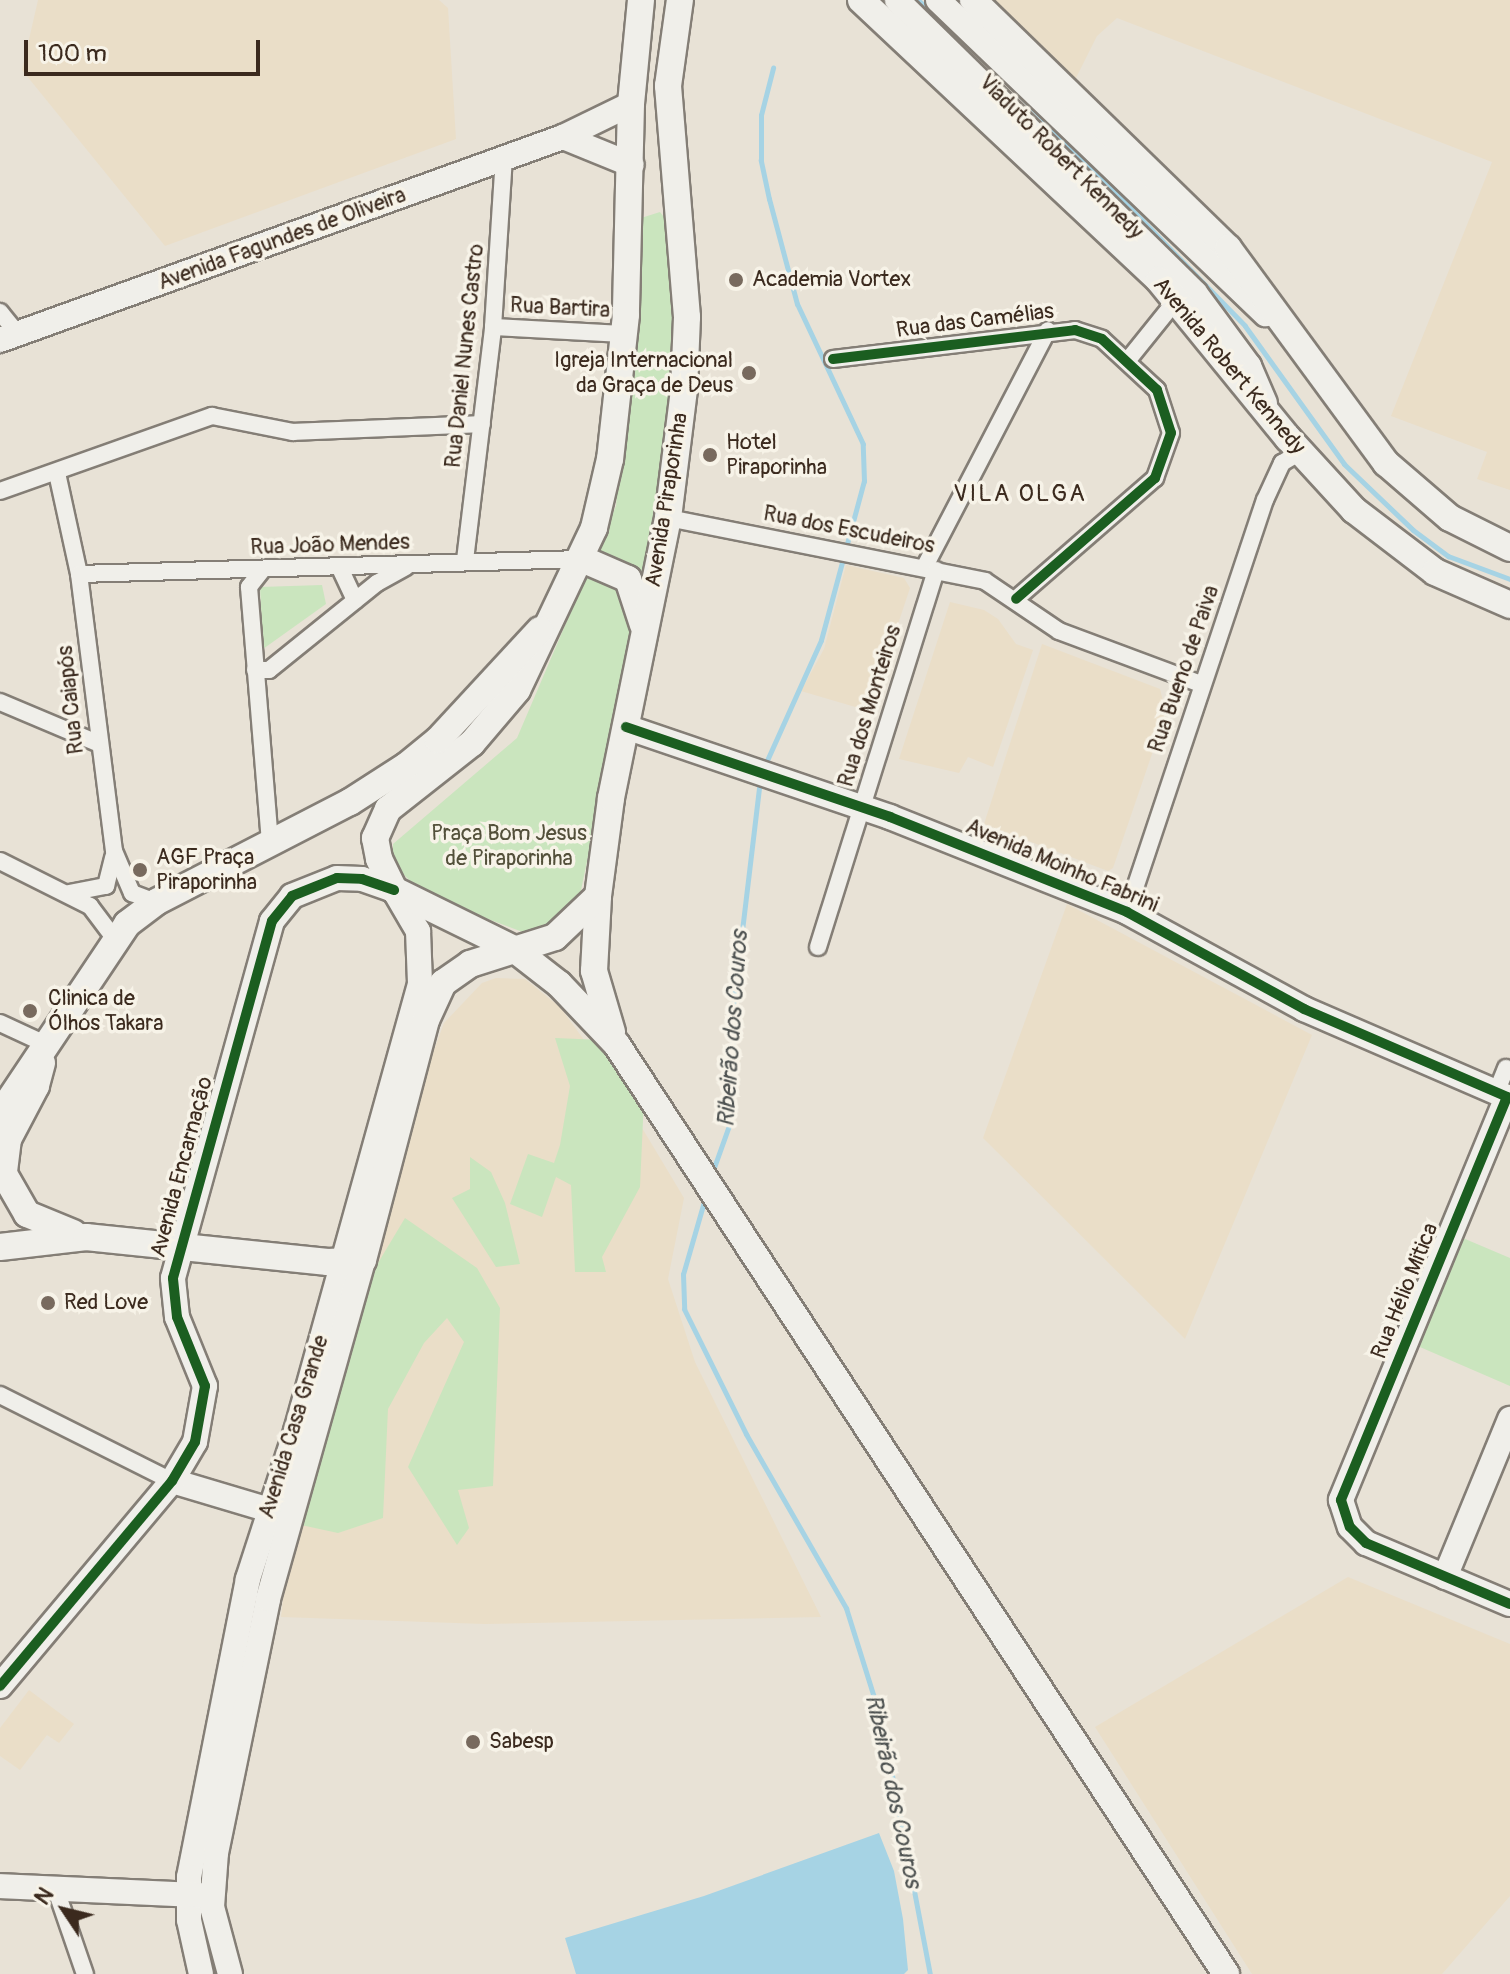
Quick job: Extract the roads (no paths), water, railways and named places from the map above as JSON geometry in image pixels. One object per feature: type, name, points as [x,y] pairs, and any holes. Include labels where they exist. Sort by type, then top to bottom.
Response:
[{"type":"main road","points":[[641,0],[631,104],[632,165],[624,334],[604,495],[582,559],[517,690],[495,718],[381,820],[376,848],[394,890],[514,949],[559,984],[617,1045],[1226,1974]]},
{"type":"main road","name":"Avenida Piraporinha","points":[[617,1045],[594,971],[598,896],[626,727],[668,518],[684,389],[687,317],[668,86],[680,0]]},
{"type":"main road","name":"Avenida Robert Kennedy","points":[[861,0],[1177,299],[1265,404],[1300,452],[1402,549],[1455,582],[1510,605]]},
{"type":"main road","name":"Viaduto Robert Kennedy","points":[[897,0],[1133,230],[1223,326],[1265,404]]},
{"type":"main road","name":"Viaduto Robert Kennedy","points":[[938,0],[1156,205],[1295,342]]},
{"type":"main road","points":[[973,0],[1199,215],[1386,463],[1450,518],[1510,548]]},
{"type":"main road","name":"Avenida Fagundes de Oliveira","points":[[9,337],[563,137],[631,104]]},
{"type":"main road","points":[[563,137],[632,165]]},
{"type":"main road","points":[[582,559],[628,579],[645,632]]},
{"type":"main road","points":[[0,1114],[43,1043],[114,938],[156,902],[379,785],[423,753],[554,616]]},
{"type":"main road","name":"Avenida Moinho Fabrini","points":[[626,727],[862,806],[1127,912],[1304,1009],[1504,1096]]},
{"type":"main road","name":"Avenida Encarnação","points":[[0,1686],[172,1481],[195,1442],[206,1395],[174,1301],[180,1247],[279,908],[301,891],[337,878],[362,879],[394,890]]},
{"type":"main road","name":"Avenida Casa Grande","points":[[230,1974],[200,1895],[268,1599],[422,975],[418,931],[394,890]]},
{"type":"main road","points":[[514,949],[564,931],[598,896]]},
{"type":"main road","name":"Avenida Casa Grande","points":[[201,1974],[200,1895],[248,1579],[269,1510],[353,1261],[433,1000],[455,972],[514,949]]},
{"type":"main road","points":[[43,1043],[36,1086],[8,1139],[4,1174],[27,1214],[86,1237]]},
{"type":"main road","name":"Rua Hélio Mitica","points":[[1445,1577],[1356,1535],[1341,1500],[1504,1096]]},
{"type":"main road","points":[[0,1247],[86,1237],[353,1261]]},
{"type":"main road","points":[[1510,1419],[1445,1577],[1510,1604]]},
{"type":"main road","points":[[172,1481],[269,1510]]},
{"type":"main road","points":[[0,1886],[200,1895]]},
{"type":"street","name":"Rua Daniel Nunes Castro","points":[[465,560],[493,327],[504,157]]},
{"type":"street","points":[[1128,360],[1177,299]]},
{"type":"street","points":[[0,312],[9,337]]},
{"type":"street","name":"Rua Bartira","points":[[493,327],[624,334]]},
{"type":"street","name":"Rua das Camélias","points":[[833,359],[1048,330],[1089,333],[1128,360],[1166,408],[1171,433],[1160,470],[1146,489],[1016,599]]},
{"type":"street","name":"Rua dos Monteiros","points":[[818,947],[930,569],[1048,330]]},
{"type":"street","points":[[0,491],[212,416],[293,432],[482,424]]},
{"type":"street","name":"Rua Bueno de Paiva","points":[[1127,912],[1201,684],[1270,486],[1282,463],[1300,452]]},
{"type":"street","name":"Rua Caiapós","points":[[57,473],[79,574],[97,743],[114,851],[132,893],[156,902]]},
{"type":"street","name":"Rua dos Escudeiros","points":[[668,518],[833,547],[985,581],[1016,599],[1059,631],[1201,684]]},
{"type":"street","name":"Rua João Mendes","points":[[79,574],[465,560],[582,559]]},
{"type":"street","points":[[255,670],[269,670],[355,600],[414,564]]},
{"type":"street","points":[[339,566],[355,600]]},
{"type":"street","points":[[249,587],[263,569]]},
{"type":"street","points":[[233,570],[249,587],[270,844]]},
{"type":"street","points":[[0,702],[97,743]]},
{"type":"street","points":[[67,893],[106,886],[114,851]]},
{"type":"street","points":[[0,861],[67,893],[101,916],[114,938]]},
{"type":"street","points":[[0,1023],[43,1043]]},
{"type":"street","points":[[1504,1096],[1506,1068]]},
{"type":"street","points":[[0,1395],[172,1481]]},
{"type":"street","points":[[56,1890],[85,1974]]},
{"type":"water","points":[[879,1833],[894,1871],[903,1919],[908,1970],[904,1974],[576,1974],[565,1938],[704,1896]]},
{"type":"waterway","points":[[918,0],[966,43]]},
{"type":"waterway","name":"Ribeirão dos Couros","points":[[764,767],[821,640],[864,481],[863,444],[797,304],[769,199],[761,160],[761,115],[773,68]]},
{"type":"waterway","points":[[1013,88],[1245,326],[1344,464],[1413,530],[1448,556],[1510,579]]},
{"type":"waterway","name":"Ribeirão dos Couros","points":[[712,1173],[732,1117],[733,1006],[760,780]]},
{"type":"waterway","name":"Ribeirão dos Couros","points":[[705,1198],[683,1274],[684,1309],[746,1434],[846,1608],[882,1723],[930,1974]]},
{"type":"place","name":"Academia Vortex","points":[[736,280]]},
{"type":"place","name":"Igreja Internacional da Graça de Deus","points":[[749,373]]},
{"type":"place","name":"Hotel Piraporinha","points":[[710,455]]},
{"type":"place","name":"AGF Praça Piraporinha","points":[[140,870]]},
{"type":"place","name":"Clinica de Ólhos Takara","points":[[30,1011]]},
{"type":"place","name":"Red Love","points":[[48,1303]]},
{"type":"place","name":"Sabesp","points":[[473,1742]]},
{"type":"district","name":"VILA OLGA","points":[[1020,494]]},
{"type":"park label","name":"Praça Bom Jesus de Piraporinha","points":[[509,846]]}]
